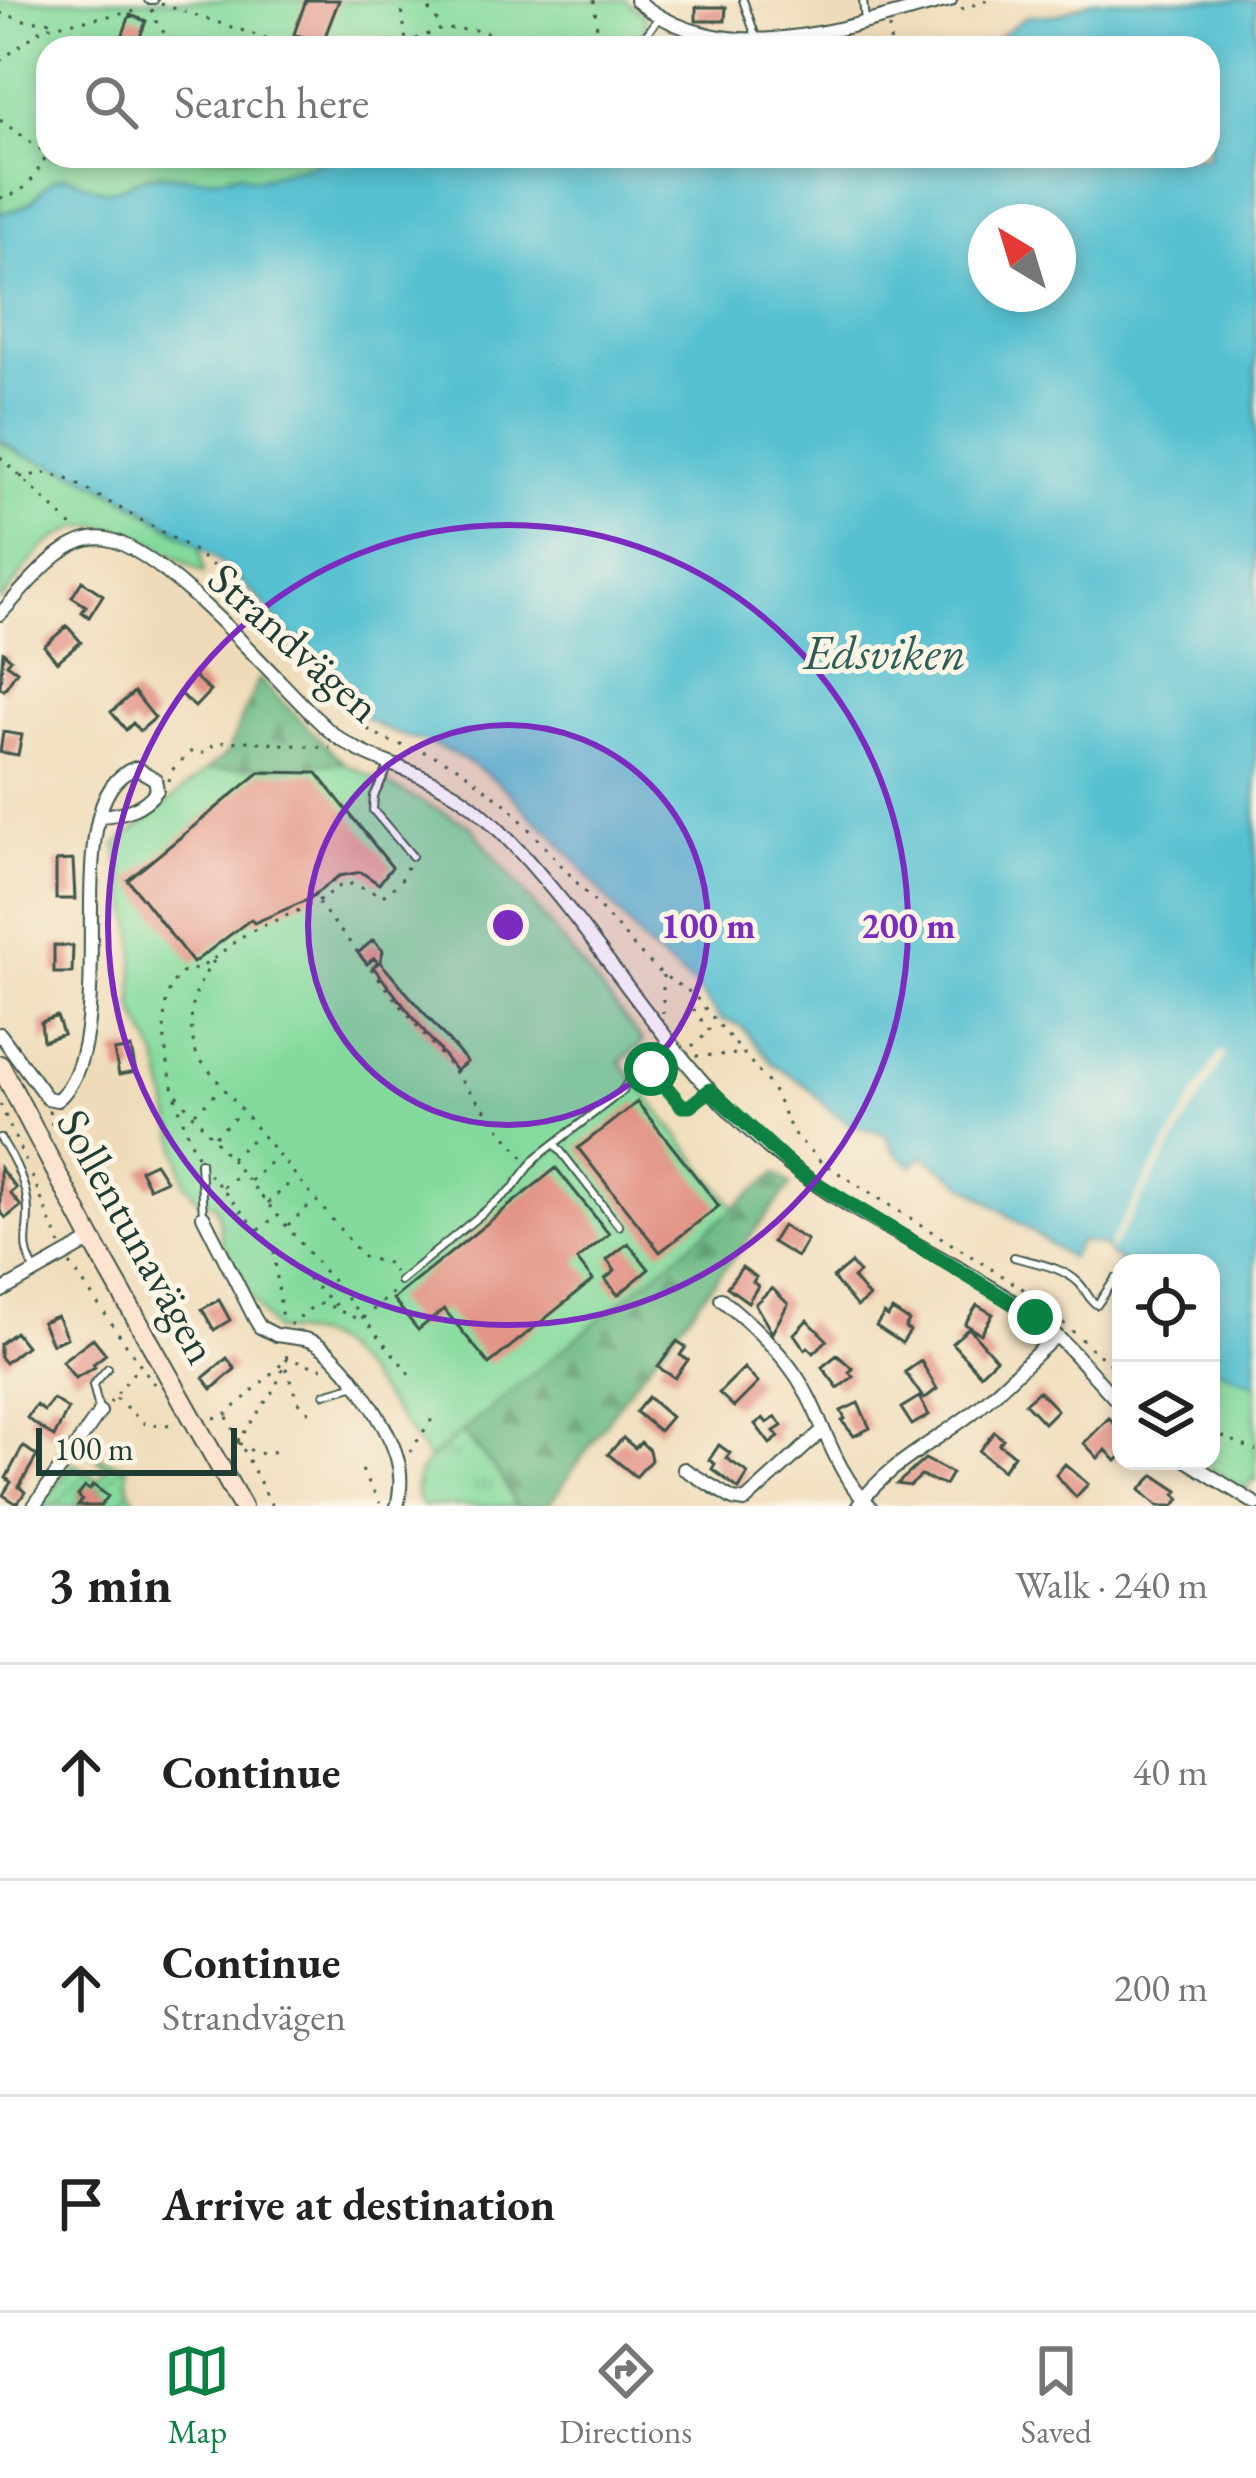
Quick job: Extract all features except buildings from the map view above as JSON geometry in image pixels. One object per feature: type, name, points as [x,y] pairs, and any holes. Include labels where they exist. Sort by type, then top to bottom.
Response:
[{"type":"street","points":[[637,0],[659,18],[706,36]]},
{"type":"street","points":[[784,36],[950,0]]},
{"type":"street","name":"Strandvägen","points":[[0,614],[62,552],[82,539],[117,543],[160,569],[329,730],[360,753],[442,786],[492,823],[556,894],[710,1090],[799,1173],[1035,1317],[1112,1396]]},
{"type":"street","points":[[0,1034],[47,1098],[57,1100],[71,1088],[90,992],[90,887],[101,816],[111,786],[131,769],[151,774],[157,782],[155,793],[132,811],[101,816]]},
{"type":"street","name":"Sollentunavägen","points":[[0,1066],[242,1506]]},
{"type":"street","points":[[203,1216],[255,1319],[326,1347],[356,1385],[399,1461],[397,1506]]},
{"type":"street","points":[[0,1292],[92,1240]]},
{"type":"street","points":[[722,1299],[797,1376],[821,1431],[864,1504],[929,1440],[975,1411],[1054,1336]]},
{"type":"street","points":[[34,1506],[100,1412]]},
{"type":"street","points":[[684,1469],[733,1499],[745,1501],[821,1431]]},
{"type":"street","points":[[1201,1470],[1256,1504]]},
{"type":"lane","points":[[743,0],[755,36]]},
{"type":"lane","points":[[862,0],[865,21]]},
{"type":"lane","points":[[645,36],[659,18]]},
{"type":"lane","points":[[389,766],[374,796],[373,810],[412,856]]},
{"type":"lane","points":[[400,1281],[621,1092],[647,1058],[669,1040]]},
{"type":"lane","points":[[647,1058],[682,1106],[690,1106],[710,1090]]},
{"type":"lane","points":[[0,1138],[15,1159],[28,1206],[24,1249],[36,1272]]},
{"type":"lane","points":[[555,1144],[619,1226]]},
{"type":"lane","points":[[200,1162],[203,1216]]},
{"type":"lane","points":[[1014,1257],[1061,1271],[1082,1285],[1097,1305],[1112,1283]]},
{"type":"lane","points":[[100,1412],[93,1385],[108,1368]]},
{"type":"lane","points":[[325,1394],[356,1385]]},
{"type":"path","points":[[0,62],[45,27],[132,12],[151,0],[259,36]]},
{"type":"path","points":[[401,0],[406,36]]},
{"type":"path","points":[[422,0],[442,29]]},
{"type":"path","points":[[594,0],[598,36]]},
{"type":"path","points":[[0,13],[57,23]]},
{"type":"path","points":[[153,13],[168,36]]},
{"type":"path","points":[[889,26],[890,36]]},
{"type":"path","points":[[425,36],[442,29],[498,36]]},
{"type":"path","points":[[0,120],[36,145]]},
{"type":"path","points":[[0,198],[16,195],[29,185],[39,168]]},
{"type":"path","points":[[0,457],[76,530]]},
{"type":"path","points":[[20,477],[46,473],[70,480],[192,549],[233,582],[361,725],[459,769],[509,807],[663,975],[693,994],[771,1086],[793,1132],[820,1162],[1028,1292],[1112,1367]]},
{"type":"path","points":[[155,793],[190,752],[203,753],[216,743],[277,741],[325,750],[338,746]]},
{"type":"path","points":[[341,1310],[274,1249],[200,1162],[164,1055],[166,1010],[182,972],[196,970],[244,935],[352,884],[383,896],[400,882],[412,856]]},
{"type":"path","points":[[316,901],[530,1166]]},
{"type":"path","points":[[217,957],[202,977],[190,1023],[196,1056],[363,1257],[387,1264],[400,1281]]},
{"type":"path","points":[[663,975],[663,1015]]},
{"type":"path","points":[[693,1009],[710,1030],[688,1049],[695,1056],[742,1054]]},
{"type":"path","points":[[194,1114],[221,1090]]},
{"type":"path","points":[[174,1091],[414,1379]]},
{"type":"path","points":[[47,1098],[54,1137]]},
{"type":"path","points":[[0,1103],[64,1255],[154,1384]]},
{"type":"path","points":[[212,1138],[240,1113]]},
{"type":"path","points":[[230,1160],[258,1134]]},
{"type":"path","points":[[248,1183],[276,1157]]},
{"type":"path","points":[[222,1189],[240,1173]]},
{"type":"path","points":[[267,1204],[294,1178]]},
{"type":"path","points":[[286,1227],[314,1202]]},
{"type":"path","points":[[259,1230],[276,1216]]},
{"type":"path","points":[[279,1332],[316,1304],[331,1304],[354,1318],[363,1318],[394,1292]]},
{"type":"path","points":[[237,1442],[286,1359],[331,1370]]},
{"type":"path","points":[[100,1412],[139,1366]]},
{"type":"path","points":[[285,1367],[298,1400],[310,1413]]},
{"type":"path","points":[[116,1398],[145,1424],[175,1425]]},
{"type":"path","points":[[226,1415],[272,1506]]},
{"type":"path","points":[[409,1454],[434,1416]]},
{"type":"path","points":[[1220,1435],[1256,1450]]},
{"type":"path","points":[[237,1442],[257,1454],[278,1451]]},
{"type":"path","points":[[362,1470],[380,1503]]},
{"type":"green space","points":[[0,0],[625,0],[645,16],[641,36],[36,36],[36,168],[299,168],[255,180],[240,173],[213,180],[158,174],[115,190],[99,190],[66,176],[22,207],[0,212]]},
{"type":"green space","points":[[0,440],[26,456],[102,486],[200,546],[204,573],[124,531],[84,527],[42,549],[0,601]]},
{"type":"green space","points":[[259,679],[344,763],[207,770],[227,753]]},
{"type":"green space","points":[[344,763],[470,826],[643,1042],[620,1062],[735,1208],[429,1459],[348,1357],[317,1336],[275,1331],[253,1300],[223,1243],[215,1204],[198,1200],[185,1183],[158,1058],[133,1008],[135,938],[116,845],[207,770]]},
{"type":"green space","points":[[776,1173],[791,1185],[632,1385],[548,1506],[516,1506],[500,1475],[462,1431]]},
{"type":"green space","points":[[1220,1369],[1256,1385],[1256,1481],[1246,1490],[1214,1470],[1220,1470]]},
{"type":"green space","points":[[462,1431],[500,1475],[516,1506],[422,1506],[416,1483],[420,1473]]},
{"type":"green space","points":[[93,1455],[127,1467],[129,1488],[141,1506],[101,1506],[107,1496],[94,1486],[84,1487],[79,1506],[42,1506],[73,1463],[98,1480],[107,1468]]},
{"type":"water","name":"Edsviken","points":[[1094,0],[1256,0],[1256,1385],[1220,1369],[1220,1254],[1112,1256],[1104,1246],[1080,1241],[1070,1258],[923,1156],[912,1166],[895,1152],[885,1134],[850,1124],[773,1064],[740,1025],[720,1019],[696,987],[647,947],[551,832],[497,782],[451,753],[368,719],[244,584],[186,537],[99,484],[25,456],[0,440],[0,212],[23,207],[62,177],[105,190],[151,175],[209,178],[240,173],[255,180],[299,168],[1220,168],[1220,36],[1000,36],[1027,16],[1059,14]]},
{"type":"pier","points":[[1220,1052],[1225,1055],[1109,1254],[1110,1243]]},
{"type":"route","points":[[651,1069],[682,1106],[690,1106],[710,1090],[799,1173],[1035,1317]]}]
